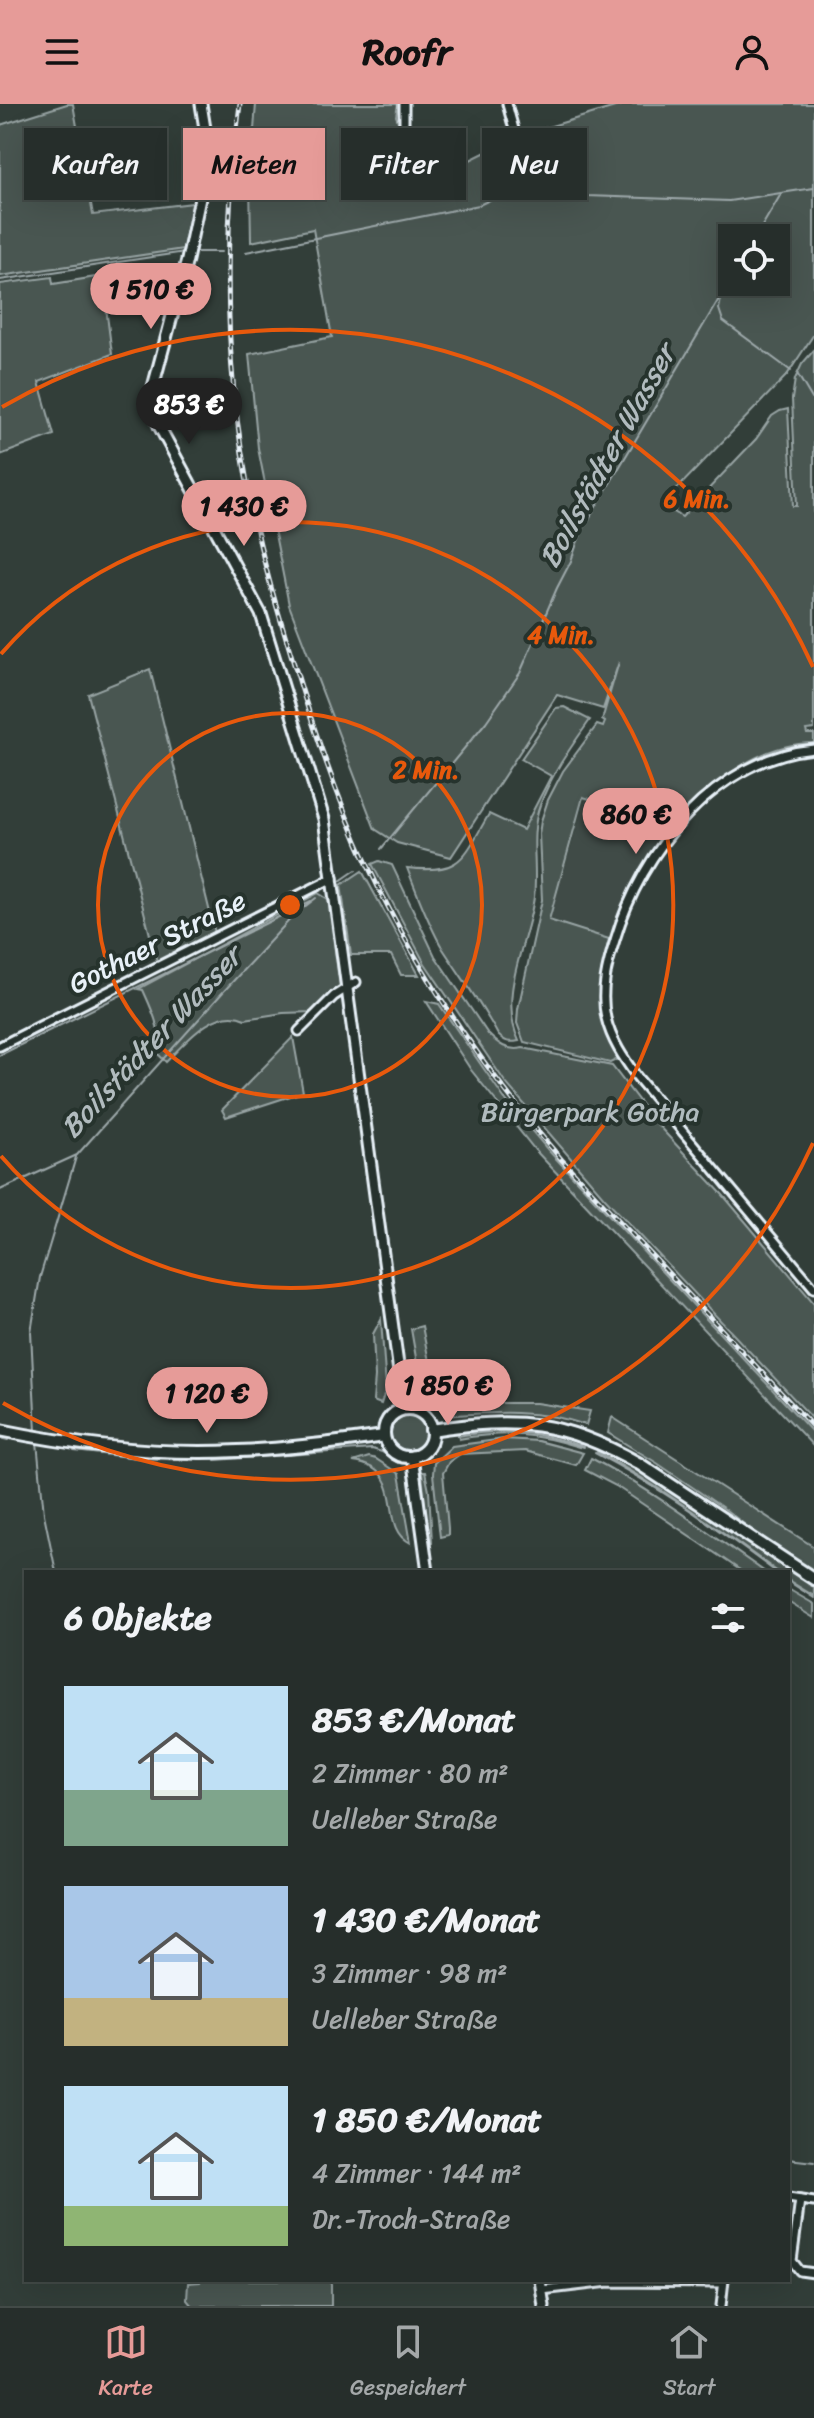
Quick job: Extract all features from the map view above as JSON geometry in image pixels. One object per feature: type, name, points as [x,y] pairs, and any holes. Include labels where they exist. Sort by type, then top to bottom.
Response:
[{"type":"main road","points":[[404,1409],[422,1414],[431,1430],[427,1447],[412,1456],[394,1452],[384,1436],[389,1418],[404,1409]]},
{"type":"main road","points":[[431,1430],[473,1423],[518,1422],[577,1433],[638,1463],[814,1579]]},
{"type":"main road","points":[[0,1430],[115,1448],[205,1452],[307,1446],[384,1436]]},
{"type":"street","points":[[201,104],[207,151],[204,179],[189,255],[156,374],[153,406],[159,426],[261,614],[324,819],[352,985],[404,1409]]},
{"type":"street","points":[[404,104],[405,128]]},
{"type":"street","points":[[507,104],[514,128]]},
{"type":"street","points":[[814,749],[781,755],[742,771],[710,795],[678,826],[655,855],[626,906],[610,957],[604,998],[610,1031],[630,1068],[814,1288]]},
{"type":"street","name":"Gothaer Straße","points":[[0,1046],[333,878]]},
{"type":"street","points":[[299,1031],[334,996],[352,985]]},
{"type":"street","points":[[412,1456],[428,1570]]},
{"type":"street","points":[[790,2198],[814,2202]]},
{"type":"street","points":[[800,2200],[792,2261],[800,2271],[814,2273]]},
{"type":"street","points":[[544,2306],[541,2285],[603,2282]]},
{"type":"street","points":[[721,2306],[724,2282]]},
{"type":"shaded area","points":[[585,798],[672,823],[643,865],[610,938],[550,919]]},
{"type":"green space","points":[[73,104],[77,128],[24,128],[24,200],[90,200],[93,215],[193,203],[183,249],[0,276],[0,125]]},
{"type":"green space","points":[[256,104],[398,104],[396,116],[400,128],[341,128],[341,200],[466,200],[466,162],[482,154],[482,200],[587,200],[587,128],[545,128],[625,104],[814,104],[814,334],[787,375],[671,495],[678,505],[674,512],[682,517],[756,439],[772,416],[788,409],[793,506],[797,506],[792,399],[795,379],[814,350],[814,729],[806,730],[807,734],[814,734],[814,743],[773,750],[737,768],[704,794],[675,823],[583,797],[549,920],[609,939],[601,972],[599,1000],[604,1027],[618,1059],[610,1063],[524,1042],[517,1023],[542,900],[541,821],[563,771],[597,725],[603,727],[605,722],[602,720],[619,662],[603,709],[557,695],[451,857],[397,843],[375,829],[289,605],[258,448],[249,354],[332,337],[313,229],[251,242],[250,200],[325,200],[325,128],[254,128]]},
{"type":"green space","points":[[102,276],[112,354],[39,382],[54,435],[0,455],[0,284],[52,277],[53,284]]},
{"type":"green space","points":[[150,669],[215,933],[157,962],[88,694]]},
{"type":"green space","points":[[564,707],[590,720],[556,771],[537,816],[534,897],[512,987],[513,1023],[519,1041],[510,1042],[498,1035],[443,949],[407,868],[440,868],[459,860],[489,814],[523,830],[551,776],[521,759],[556,708]]},
{"type":"green space","name":"Bürgerpark Gotha","points":[[379,861],[392,865],[435,956],[488,1034],[508,1048],[523,1048],[612,1066],[655,1122],[723,1195],[814,1303],[814,1420],[604,1197],[505,1082],[424,962],[372,864]]},
{"type":"green space","points":[[362,871],[419,975],[401,975],[391,955],[351,955],[341,885]]},
{"type":"green space","points":[[318,893],[328,899],[340,987],[312,1012],[245,1019],[223,1017],[201,1028],[166,1062],[158,1054],[158,1029],[153,1014],[143,990],[138,989]]},
{"type":"green space","points":[[426,1001],[439,1004],[504,1098],[548,1150],[814,1434],[814,1447],[535,1150],[471,1070]]},
{"type":"green space","points":[[293,1037],[303,1092],[226,1117],[222,1110]]},
{"type":"green space","points":[[381,1319],[386,1389],[381,1404],[373,1401],[373,1334]]},
{"type":"green space","points":[[422,1326],[433,1382],[438,1392],[463,1403],[536,1403],[590,1411],[586,1425],[534,1414],[445,1416],[421,1387],[411,1329]]},
{"type":"green space","points":[[408,1416],[420,1421],[425,1433],[420,1445],[408,1450],[396,1445],[391,1433],[396,1421]]},
{"type":"green space","points":[[612,1417],[814,1547],[814,1572],[657,1463],[608,1433]]},
{"type":"green space","points":[[497,1428],[559,1436],[580,1441],[579,1447],[520,1435],[459,1439],[458,1433]]},
{"type":"green space","points":[[504,1439],[538,1441],[583,1453],[576,1465],[525,1451],[460,1454],[449,1462],[443,1473],[448,1535],[440,1537],[434,1463],[452,1446]]},
{"type":"green space","points":[[597,1452],[629,1463],[789,1570],[775,1570],[644,1479]]},
{"type":"green space","points":[[369,1457],[399,1474],[411,1543],[401,1535],[396,1525],[387,1486],[381,1475],[370,1467],[353,1462]]},
{"type":"green space","points":[[591,1458],[614,1470],[762,1570],[740,1570],[616,1486],[585,1470]]},
{"type":"green space","points":[[422,1472],[425,1472],[429,1491],[432,1542],[428,1543]]},
{"type":"green space","points":[[790,1571],[814,1587],[814,1596],[790,1581]]},
{"type":"green space","points":[[790,1590],[814,1604],[814,1618],[790,1603]]},
{"type":"green space","points":[[331,2282],[331,2306],[192,2306],[187,2300],[188,2283]]},
{"type":"waterway","points":[[246,252],[479,205],[511,190],[729,201],[814,188]]},
{"type":"waterway","name":"Boilstädter Wasser","points":[[763,224],[781,194]]},
{"type":"waterway","points":[[0,280],[185,252]]},
{"type":"waterway","points":[[191,252],[221,252]]},
{"type":"waterway","name":"Boilstädter Wasser","points":[[381,849],[486,722],[520,673],[581,532],[721,296]]},
{"type":"waterway","points":[[721,299],[719,309],[723,321],[791,371]]},
{"type":"waterway","points":[[798,375],[814,402]]},
{"type":"waterway","name":"Boilstädter Wasser","points":[[340,881],[356,870]]},
{"type":"waterway","name":"Boilstädter Wasser","points":[[0,1190],[77,1155],[294,915],[316,898]]},
{"type":"waterway","points":[[0,1055],[311,901]]},
{"type":"waterway","points":[[36,1432],[31,1332],[40,1277],[76,1157]]},
{"type":"waterway","points":[[457,1436],[521,1432],[583,1447]]},
{"type":"waterway","points":[[0,1438],[8,1440]]},
{"type":"waterway","points":[[37,1442],[44,1514],[56,1570]]},
{"type":"waterway","points":[[424,1460],[437,1445]]},
{"type":"waterway","points":[[215,1460],[372,1449],[398,1463]]},
{"type":"waterway","points":[[74,1451],[194,1460]]},
{"type":"waterway","points":[[595,1453],[665,1494],[773,1570]]},
{"type":"waterway","points":[[790,1582],[814,1598]]},
{"type":"waterway","points":[[790,2159],[814,2162]]},
{"type":"railway","points":[[240,104],[230,205],[229,306],[231,357],[243,457],[261,547],[282,625],[319,742],[358,843],[409,946],[455,1021],[506,1092],[562,1160],[814,1428]]}]
